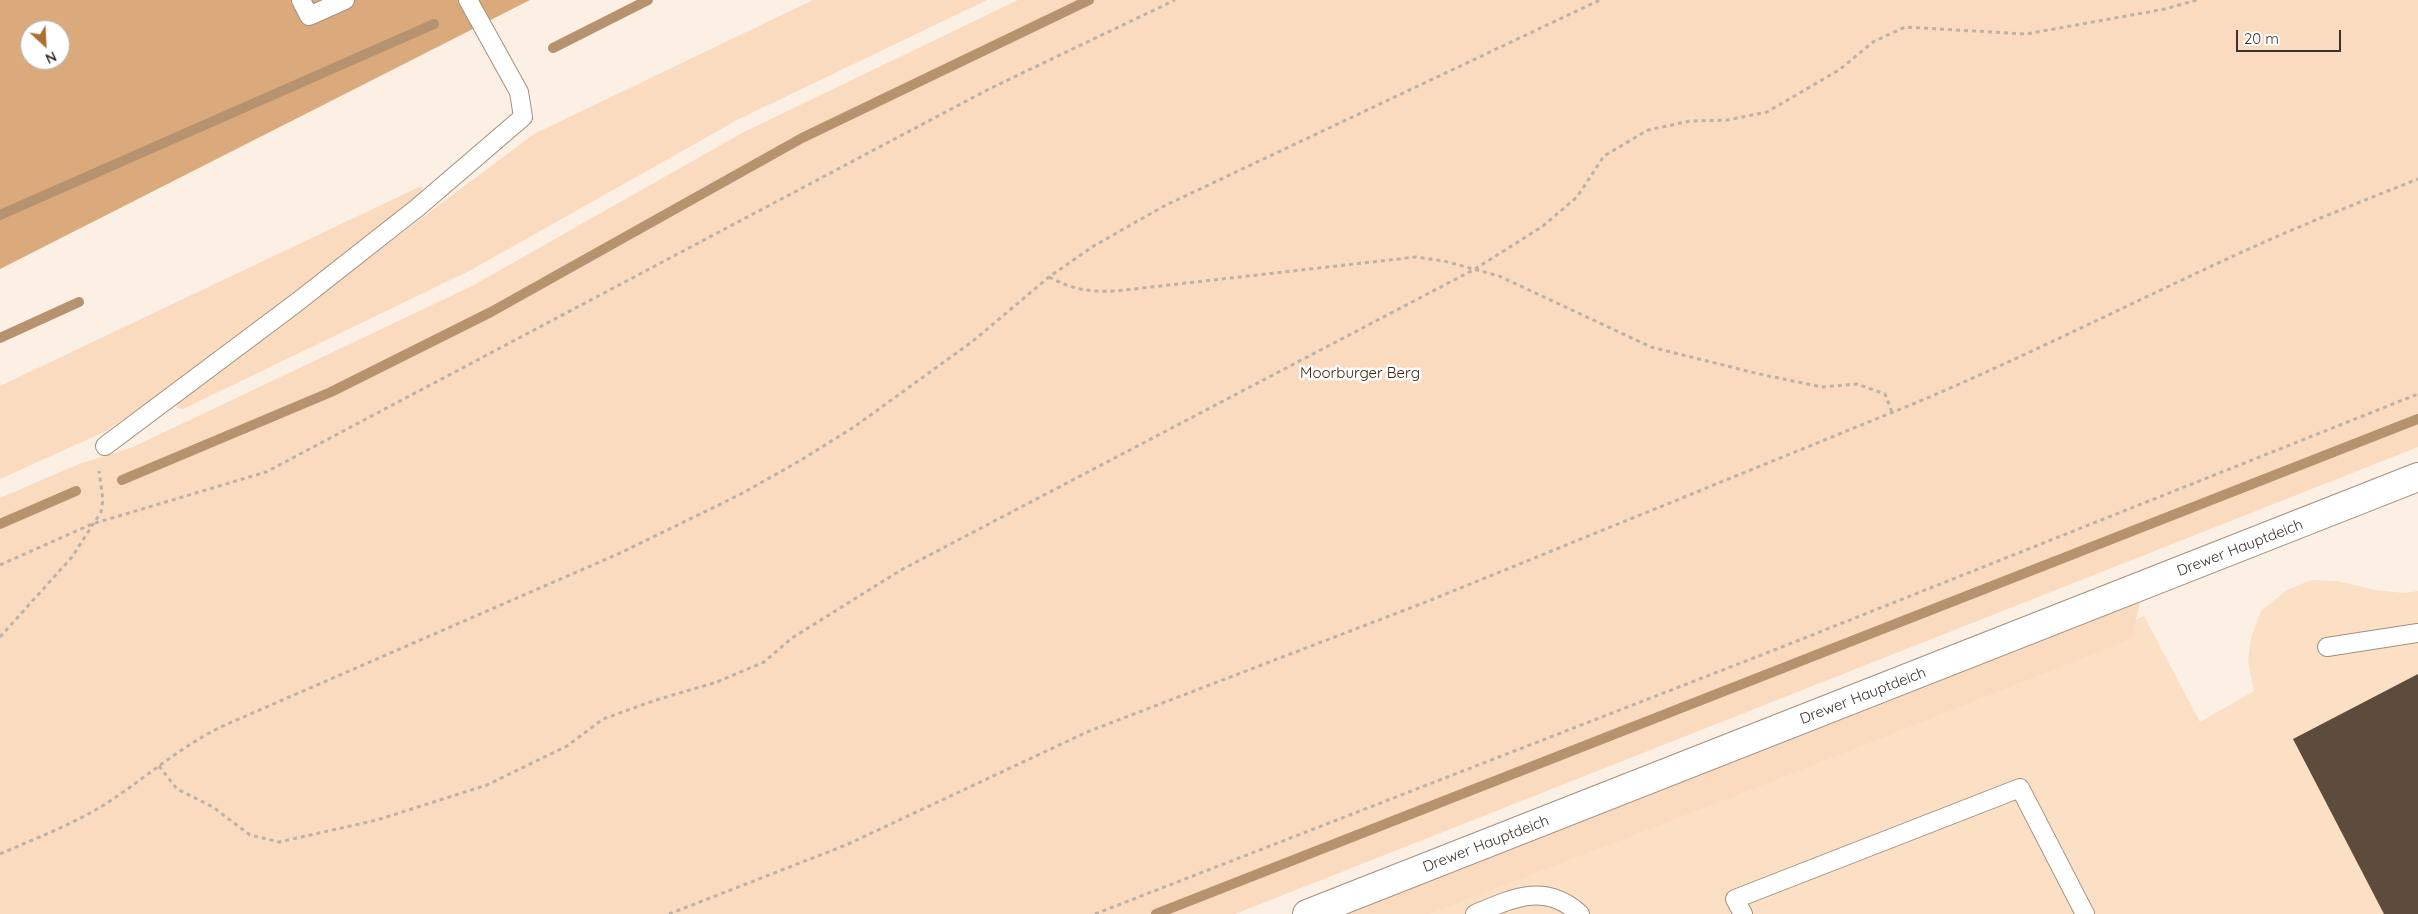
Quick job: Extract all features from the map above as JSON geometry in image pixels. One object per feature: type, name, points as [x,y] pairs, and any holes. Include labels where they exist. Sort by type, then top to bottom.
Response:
[{"type":"street","name":"Drewer Hauptdeich","points":[[1307,914],[2418,478]]},
{"type":"lane","points":[[301,0],[309,16],[345,0]]},
{"type":"lane","points":[[105,446],[296,303],[417,208],[523,117],[519,92],[468,0]]},
{"type":"lane","points":[[2327,647],[2418,633]]},
{"type":"lane","points":[[1743,914],[1735,899],[2020,788],[2085,914]]},
{"type":"lane","points":[[1474,914],[1507,901],[1535,896],[1550,896],[1565,901],[1580,914]]},
{"type":"path","points":[[0,565],[92,524],[266,472],[988,89],[1175,0]]},
{"type":"path","points":[[0,854],[67,825],[107,803],[196,738],[618,554],[741,494],[854,427],[973,341],[1049,277],[1092,247],[1164,206],[1600,0]]},
{"type":"path","points":[[159,766],[176,789],[213,807],[250,835],[279,842],[377,820],[487,785],[567,746],[603,719],[656,700],[717,682],[764,662],[792,638],[901,570],[1475,269],[1544,226],[1577,197],[1604,156],[1648,130],[1690,121],[1728,120],[1767,112],[1840,70],[1874,42],[1905,27],[2026,34],[2165,9],[2197,0]]},
{"type":"path","points":[[669,914],[846,845],[1087,732],[1431,600],[1984,374],[2230,258],[2337,211],[2418,179]]},
{"type":"path","points":[[1049,277],[1069,288],[1090,292],[1416,257],[1444,260],[1499,276],[1651,347],[1730,368],[1822,386],[1857,384],[1886,394],[1892,412]]},
{"type":"path","points":[[1095,914],[1796,641],[2418,394]]},
{"type":"path","points":[[0,637],[72,557],[101,512],[103,500],[99,465],[105,446]]},
{"type":"shaded area","points":[[0,0],[530,0],[0,269]]},
{"type":"shaded area","points":[[2311,580],[2337,581],[2375,590],[2404,593],[2418,591],[2418,914],[1399,914],[2144,616],[2200,722],[2254,691],[2248,661],[2251,638],[2261,611],[2287,590]]},
{"type":"green space","points":[[813,0],[987,0],[739,119],[471,270],[183,409],[177,408],[176,403],[181,399],[534,134]]},
{"type":"green space","name":"Moorburger Berg","points":[[1018,0],[2418,0],[2418,447],[1235,914],[0,914],[0,498],[79,464],[133,447],[472,286],[742,133]]},
{"type":"green space","points":[[422,187],[422,193],[417,200],[141,408],[104,432],[0,479],[0,386]]},
{"type":"green space","points":[[2141,598],[2131,639],[1743,793],[1429,914],[1332,914]]},
{"type":"building","points":[[2418,674],[2418,914],[2384,914],[2293,739]]},
{"type":"waterway","points":[[553,48],[648,0]]},
{"type":"waterway","points":[[122,480],[331,392],[491,312],[802,138],[1089,0]]},
{"type":"waterway","points":[[0,215],[434,24]]},
{"type":"waterway","points":[[0,338],[79,302]]},
{"type":"waterway","points":[[1156,914],[2418,419]]},
{"type":"waterway","points":[[0,524],[76,491]]}]
